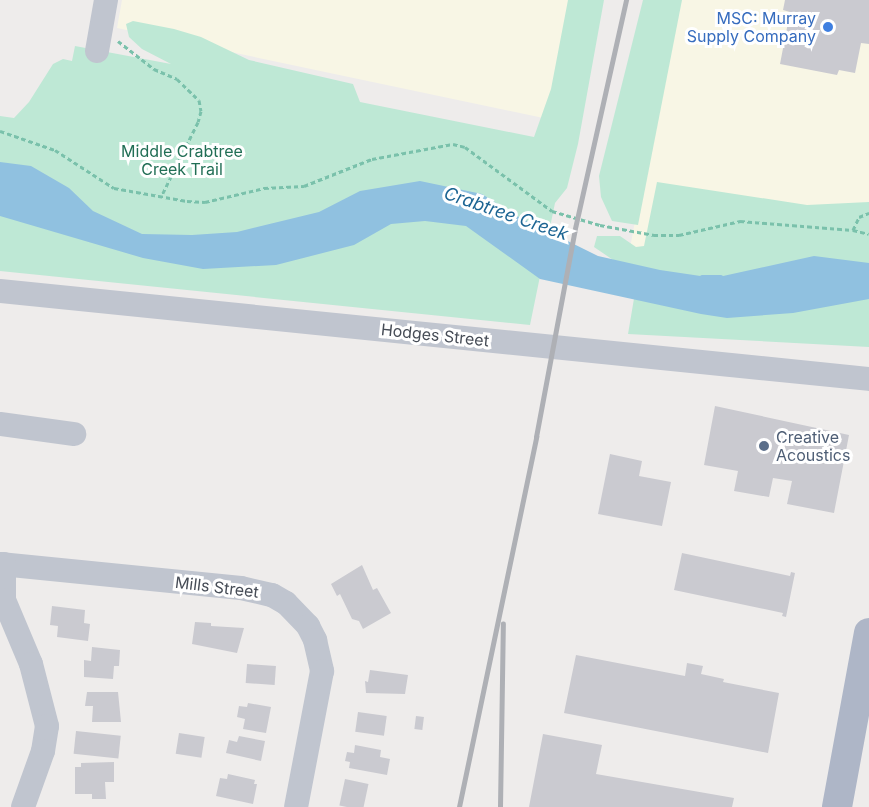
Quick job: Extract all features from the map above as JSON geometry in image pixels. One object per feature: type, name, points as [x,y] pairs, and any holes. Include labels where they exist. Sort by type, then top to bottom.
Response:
[{"type":"main road","points":[[837,807],[869,633]]},
{"type":"street","points":[[97,51],[105,10]]},
{"type":"street","name":"Hodges Street","points":[[0,291],[869,379]]},
{"type":"street","points":[[0,424],[74,434]]},
{"type":"street","points":[[2,564],[2,597],[31,664],[46,726],[44,751],[23,807]]},
{"type":"street","name":"Mills Street","points":[[2,564],[241,588],[272,595],[286,603],[308,626],[315,639],[322,671],[296,807]]},
{"type":"path","points":[[105,10],[128,50],[154,69],[177,79],[199,100],[201,111],[198,122],[162,195]]},
{"type":"path","points":[[0,131],[55,150],[114,188],[188,201],[205,202],[264,188],[304,186],[372,159],[453,144],[465,147],[552,211],[600,225],[654,235],[679,235],[740,221],[853,230],[869,234]]},
{"type":"path","points":[[853,230],[859,217],[869,213]]},
{"type":"shaded area","points":[[122,0],[590,0],[567,123],[117,28]]},
{"type":"shaded area","points":[[677,0],[869,0],[869,281],[626,269]]},
{"type":"green space","name":"Middle Crabtree Creek Trail","points":[[568,0],[604,0],[578,144],[567,188],[555,203],[530,325],[0,271],[0,116],[14,118],[29,102],[53,64],[63,59],[72,61],[75,46],[171,64],[142,49],[129,37],[126,24],[133,21],[174,29],[201,37],[249,60],[353,84],[360,102],[534,137],[551,89]]},
{"type":"green space","points":[[643,0],[682,0],[638,225],[612,221],[601,197],[599,176]]},
{"type":"green space","points":[[657,182],[807,205],[869,202],[869,347],[628,334],[639,269],[619,264],[594,247],[597,236],[620,236],[636,247],[644,246]]},
{"type":"water","points":[[0,162],[31,166],[69,188],[93,211],[142,234],[192,235],[237,232],[319,212],[360,191],[420,181],[482,194],[513,214],[598,256],[660,270],[714,278],[814,256],[869,263],[869,299],[793,313],[727,318],[701,314],[540,279],[466,226],[425,221],[391,224],[354,245],[276,265],[203,269],[143,258],[0,216]]},
{"type":"building","name":"MSC: Murray Supply Company","points":[[785,0],[869,0],[869,44],[861,43],[855,73],[839,70],[837,75],[780,64],[790,12],[783,10]]},
{"type":"building","points":[[715,406],[849,435],[834,513],[787,504],[792,481],[773,478],[769,497],[734,491],[738,471],[704,465]]},
{"type":"building","points":[[610,454],[642,461],[639,476],[671,482],[662,526],[598,514]]},
{"type":"building","points":[[682,553],[790,576],[791,572],[795,573],[786,617],[782,616],[783,613],[674,590]]},
{"type":"building","points":[[362,565],[373,590],[377,588],[391,613],[363,629],[359,621],[352,619],[340,594],[337,596],[331,584]]},
{"type":"building","points":[[52,606],[85,610],[84,623],[90,624],[88,641],[57,637],[58,626],[50,625]]},
{"type":"building","points":[[195,622],[211,623],[211,626],[244,628],[237,653],[192,644]]},
{"type":"building","points":[[92,647],[120,650],[119,666],[114,666],[113,679],[84,677],[84,660],[91,661]]},
{"type":"building","points":[[576,655],[685,676],[687,663],[703,666],[701,674],[724,679],[723,682],[779,693],[768,753],[564,713]]},
{"type":"building","points":[[247,664],[276,666],[275,685],[246,683]]},
{"type":"building","points":[[370,670],[408,675],[405,694],[366,693],[365,681],[368,682]]},
{"type":"building","points":[[87,692],[118,692],[121,722],[92,722],[93,706],[85,706]]},
{"type":"building","points":[[248,703],[271,707],[266,733],[243,729],[245,719],[237,717],[239,706],[247,707]]},
{"type":"building","points":[[358,712],[387,716],[384,736],[355,732]]},
{"type":"building","points":[[416,716],[424,717],[422,730],[414,729]]},
{"type":"building","points":[[76,731],[121,736],[118,759],[74,754]]},
{"type":"building","points":[[179,733],[205,737],[201,758],[176,754]]},
{"type":"building","points":[[543,734],[602,745],[596,774],[734,798],[732,807],[529,807]]},
{"type":"building","points":[[239,736],[265,741],[261,761],[226,753],[229,740],[237,742]]},
{"type":"building","points":[[355,745],[381,750],[380,757],[390,759],[387,775],[349,768],[350,762],[345,761],[347,752],[354,753]]},
{"type":"building","points":[[114,762],[114,782],[105,782],[106,799],[92,799],[92,794],[75,794],[75,767],[81,767],[81,763]]},
{"type":"building","points":[[228,774],[255,780],[254,784],[257,784],[253,804],[216,796],[220,778],[227,779]]},
{"type":"building","points":[[345,779],[368,784],[364,807],[339,805]]},
{"type":"waterway","name":"Crabtree Creek","points":[[702,277],[721,277]]},
{"type":"railway","points":[[459,807],[536,437],[574,233],[626,0]]},
{"type":"railway","points":[[500,807],[503,624]]},
{"type":"place","name":"MSC: Murray Supply Company","points":[[828,27]]},
{"type":"place","name":"Creative Acoustics","points":[[764,446]]}]
